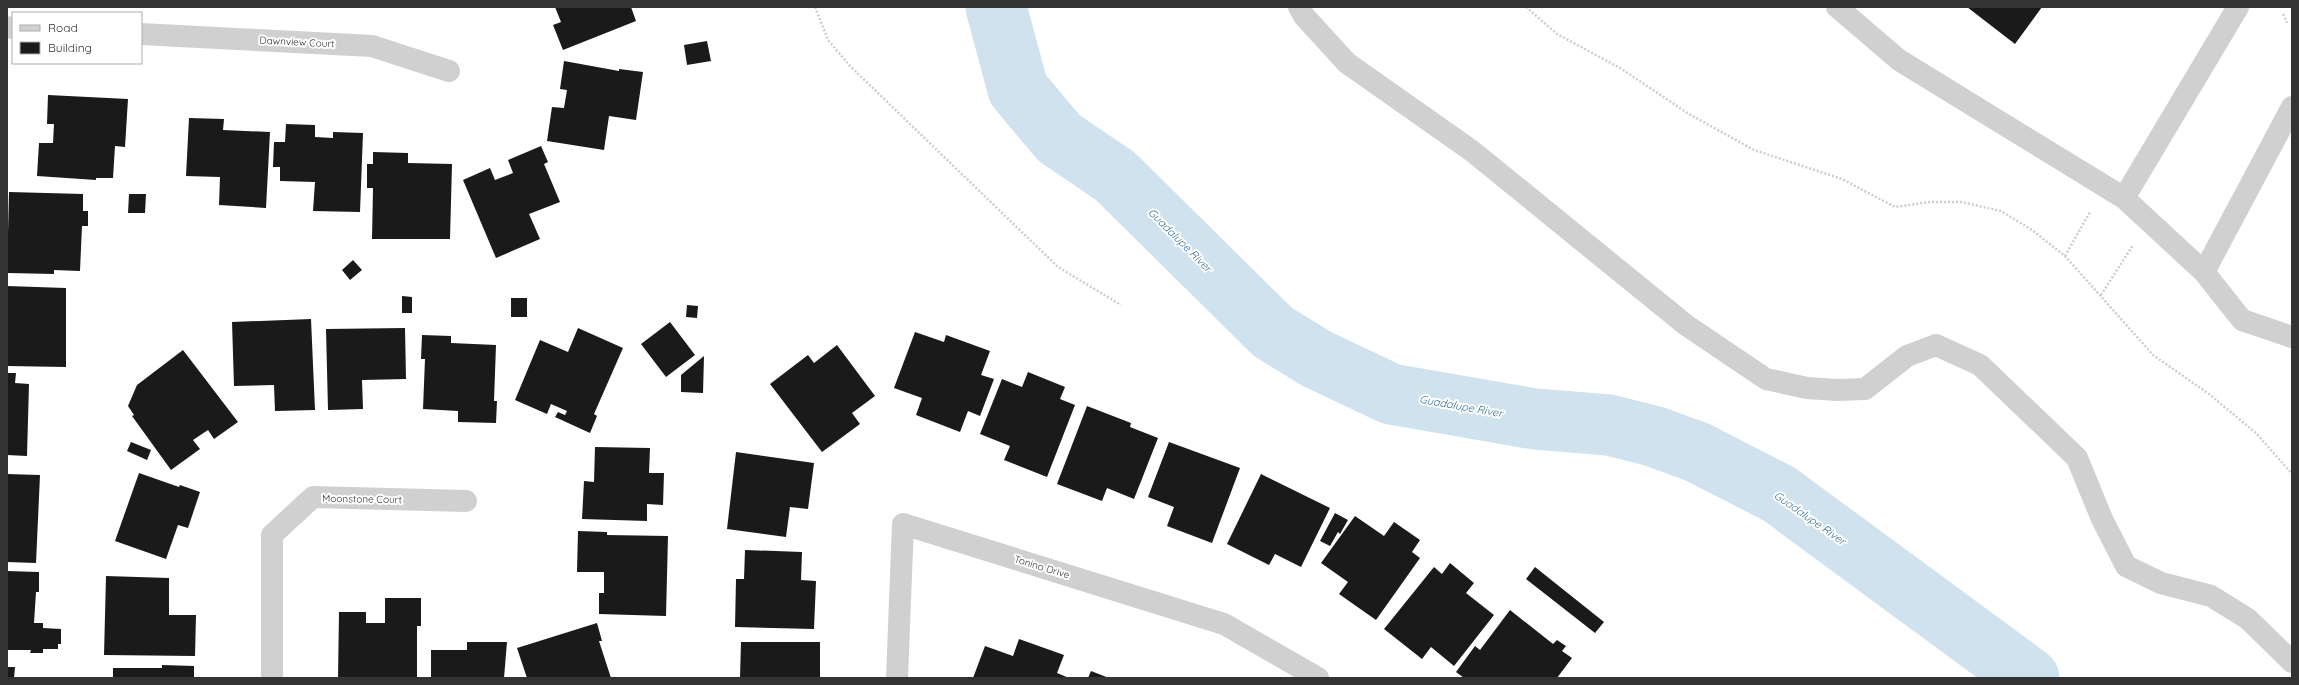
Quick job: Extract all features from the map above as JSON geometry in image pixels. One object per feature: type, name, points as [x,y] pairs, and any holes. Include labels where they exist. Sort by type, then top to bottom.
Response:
[{"type":"street","points":[[1299,7],[1304,16],[1347,63],[1472,151],[1686,325],[1766,379],[1807,388],[1837,390],[1865,389],[1907,356],[1936,345],[1980,365],[2077,458],[2102,520],[2126,566],[2161,583],[2211,596],[2248,619],[2292,662]]},
{"type":"street","points":[[1837,7],[1899,60],[2124,198],[2204,272],[2242,320],[2292,337]]},
{"type":"street","points":[[2124,198],[2238,7]]},
{"type":"street","name":"Dawnview Court","points":[[142,34],[372,46],[449,71]]},
{"type":"street","points":[[2204,272],[2292,107]]},
{"type":"street","name":"Moonstone Court","points":[[272,678],[272,535],[313,498],[466,501]]},
{"type":"street","name":"Tonino Drive","points":[[897,678],[903,524],[1224,624],[1318,678]]},
{"type":"path","points":[[815,7],[828,40],[855,71],[1058,268],[1121,305]]},
{"type":"path","points":[[1526,7],[1557,34],[1620,68],[1689,114],[1754,150],[1842,179],[1896,207],[1929,202],[1961,202],[2001,211],[2032,230],[2065,256],[2153,355],[2209,394],[2256,433],[2292,474]]},
{"type":"path","points":[[2284,14],[2287,23]]},
{"type":"path","points":[[2065,256],[2092,208]]},
{"type":"path","points":[[2101,295],[2138,238]]},
{"type":"building","points":[[555,7],[631,7],[636,21],[563,50],[553,25],[561,22]]},
{"type":"building","points":[[1967,7],[2042,7],[2015,44]]},
{"type":"building","points":[[707,41],[711,61],[687,65],[684,45]]},
{"type":"building","points":[[564,61],[619,71],[619,69],[643,72],[636,120],[609,116],[604,150],[547,141],[552,107],[564,108],[567,90],[560,89]]},
{"type":"building","points":[[48,95],[128,99],[125,147],[115,146],[113,178],[96,178],[96,180],[37,176],[39,143],[53,143],[54,124],[47,124]]},
{"type":"building","points":[[189,118],[224,119],[223,130],[270,132],[266,208],[219,205],[220,177],[186,176]]},
{"type":"building","points":[[286,124],[315,125],[315,137],[333,138],[333,132],[363,133],[360,212],[313,211],[315,182],[280,181],[280,167],[273,167],[274,142],[285,142]]},
{"type":"building","points":[[541,146],[548,162],[544,164],[560,202],[529,214],[540,239],[496,258],[463,180],[490,168],[495,180],[513,173],[508,160]]},
{"type":"building","points":[[373,152],[408,153],[408,163],[452,164],[450,239],[372,239],[373,188],[367,188],[367,164],[373,164]]},
{"type":"building","points":[[9,192],[83,194],[83,211],[88,211],[88,226],[82,226],[80,271],[54,270],[54,274],[7,273]]},
{"type":"building","points":[[129,194],[146,194],[145,213],[128,213]]},
{"type":"building","points":[[353,260],[362,270],[350,280],[342,270]]},
{"type":"building","points":[[7,286],[66,288],[66,367],[7,366]]},
{"type":"building","points":[[402,296],[412,297],[412,313],[402,313]]},
{"type":"building","points":[[511,298],[527,298],[527,317],[511,317]]},
{"type":"building","points":[[687,305],[698,306],[697,318],[686,317]]},
{"type":"building","points":[[311,319],[315,410],[275,411],[274,385],[234,386],[232,322]]},
{"type":"building","points":[[670,322],[695,355],[666,377],[641,344]]},
{"type":"building","points":[[405,328],[406,379],[362,380],[363,409],[328,410],[326,329]]},
{"type":"building","points":[[578,328],[623,348],[594,414],[597,416],[590,433],[555,417],[558,412],[565,415],[567,411],[551,404],[547,414],[515,400],[540,340],[568,352]]},
{"type":"building","points":[[915,332],[944,342],[946,335],[990,351],[981,375],[994,379],[980,416],[968,411],[960,432],[916,415],[922,398],[894,388]]},
{"type":"building","points":[[422,335],[451,336],[451,343],[496,345],[494,401],[497,401],[496,423],[458,422],[458,411],[423,409],[425,359],[421,359]]},
{"type":"building","points":[[837,345],[875,396],[852,413],[860,424],[822,452],[770,384],[808,355],[814,363]]},
{"type":"building","points":[[183,350],[238,422],[214,439],[208,430],[193,440],[200,449],[171,470],[132,416],[134,415],[128,406],[137,385]]},
{"type":"building","points":[[704,356],[703,393],[681,392],[681,375]]},
{"type":"building","points":[[1028,372],[1065,387],[1060,399],[1075,405],[1047,477],[1004,460],[1010,446],[980,434],[1002,379],[1022,387]]},
{"type":"building","points":[[7,373],[16,373],[15,383],[29,384],[27,456],[7,455]]},
{"type":"building","points":[[1087,406],[1131,423],[1130,427],[1158,438],[1134,499],[1107,488],[1102,501],[1057,484]]},
{"type":"building","points":[[131,442],[151,450],[147,460],[127,451]]},
{"type":"building","points":[[1169,442],[1240,468],[1212,543],[1167,526],[1174,507],[1148,497]]},
{"type":"building","points":[[595,447],[650,448],[649,473],[664,473],[663,505],[647,504],[647,521],[582,519],[584,481],[594,482]]},
{"type":"building","points":[[736,452],[814,463],[808,509],[790,507],[786,537],[727,529]]},
{"type":"building","points":[[139,473],[179,487],[180,485],[200,492],[188,528],[178,525],[166,559],[115,541]]},
{"type":"building","points":[[7,474],[40,475],[36,563],[7,562]]},
{"type":"building","points":[[1261,474],[1330,508],[1301,567],[1275,554],[1269,565],[1227,544]]},
{"type":"building","points":[[1335,513],[1348,520],[1340,534],[1338,532],[1330,546],[1320,541]]},
{"type":"building","points":[[1355,516],[1384,536],[1394,522],[1420,540],[1412,552],[1420,558],[1376,620],[1339,594],[1348,582],[1321,563]]},
{"type":"building","points":[[578,531],[607,532],[607,535],[668,536],[666,616],[599,614],[599,593],[604,593],[604,572],[577,572]]},
{"type":"building","points":[[745,550],[802,552],[801,580],[816,581],[814,629],[735,627],[736,579],[744,579]]},
{"type":"building","points":[[1450,563],[1474,583],[1466,593],[1494,615],[1454,666],[1431,647],[1422,659],[1384,629],[1434,567],[1442,574]]},
{"type":"building","points":[[1535,567],[1604,622],[1595,633],[1526,579]]},
{"type":"building","points":[[7,571],[39,572],[39,592],[36,592],[34,623],[43,623],[43,628],[61,629],[61,644],[58,644],[58,649],[43,649],[43,653],[30,653],[31,650],[7,650]]},
{"type":"building","points":[[106,576],[169,578],[169,615],[196,615],[195,656],[104,655]]},
{"type":"building","points":[[385,598],[421,598],[421,626],[417,626],[417,678],[338,678],[339,612],[366,612],[366,623],[385,623]]},
{"type":"building","points":[[1510,610],[1553,644],[1557,640],[1566,646],[1562,651],[1572,658],[1557,678],[1464,678],[1456,672],[1475,646],[1480,650]]},
{"type":"building","points":[[597,623],[602,641],[599,641],[611,678],[527,678],[517,648]]},
{"type":"building","points":[[1019,639],[1064,655],[1057,673],[1069,678],[973,678],[985,646],[1013,656]]},
{"type":"building","points":[[467,642],[507,642],[504,678],[431,678],[431,650],[467,650]]},
{"type":"building","points":[[741,642],[820,642],[820,678],[740,678]]},
{"type":"building","points":[[162,665],[194,666],[194,678],[113,678],[113,668],[162,668]]},
{"type":"building","points":[[7,667],[15,667],[14,678],[7,678]]},
{"type":"building","points":[[1091,671],[1109,678],[1088,678]]},
{"type":"waterway","name":"Guadalupe River","points":[[996,7],[1018,89],[1059,138],[1115,176],[1273,332],[1317,359],[1391,394],[1535,419],[1609,425],[1653,436],[1697,452],[1779,494],[2029,678]]}]
